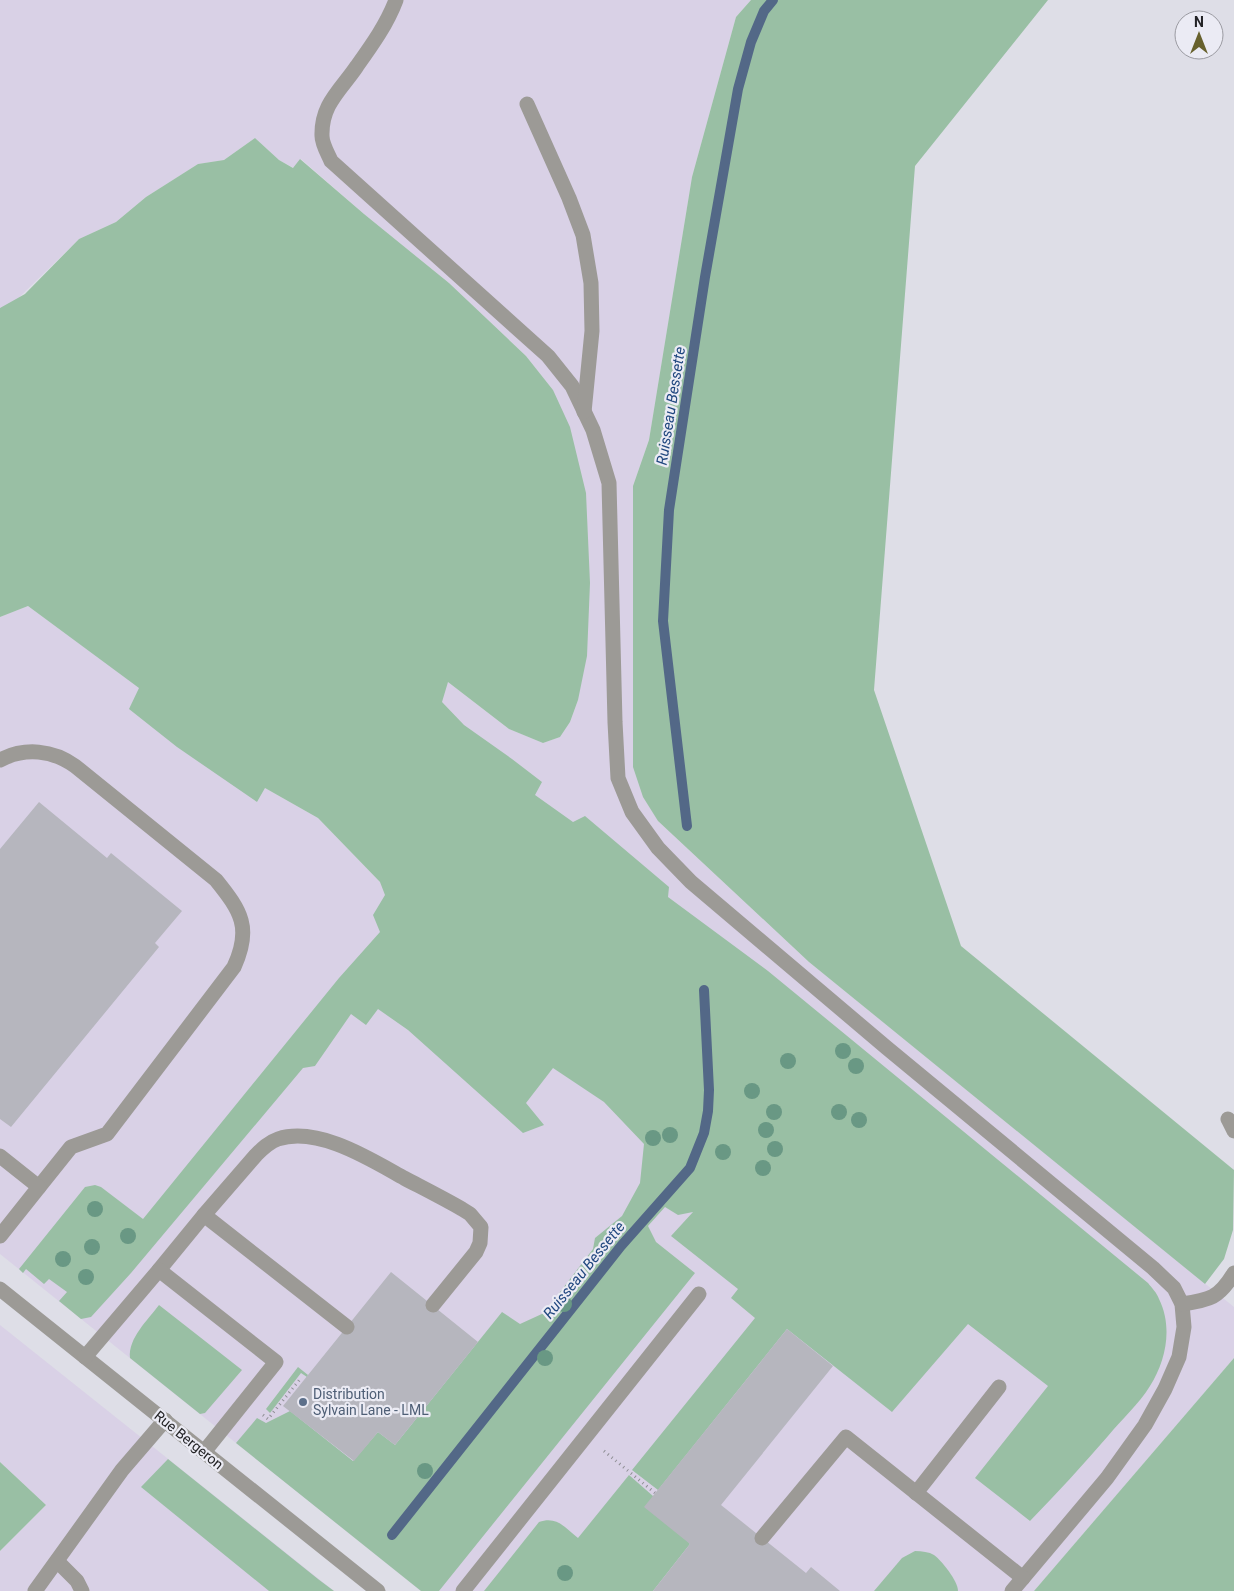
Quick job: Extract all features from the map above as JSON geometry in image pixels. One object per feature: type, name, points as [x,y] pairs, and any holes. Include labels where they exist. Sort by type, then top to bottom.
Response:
[{"type":"street","points":[[396,0],[389,19],[356,68],[330,101],[325,115],[322,138],[332,161],[548,356],[572,386],[593,430],[609,483],[618,778],[632,812],[658,848],[691,882],[902,1061],[1153,1268],[1174,1288],[1182,1304],[1184,1327],[1179,1357],[1165,1389],[1145,1424],[1107,1478],[1012,1591]]},
{"type":"street","points":[[527,104],[584,235],[591,283],[592,331],[584,412]]},
{"type":"street","points":[[0,760],[20,753],[39,752],[53,753],[65,758],[216,880],[233,901],[241,917],[244,937],[240,955],[234,968],[107,1134],[71,1147],[0,1236]]},
{"type":"street","points":[[86,1357],[256,1155],[265,1146],[287,1137],[323,1140],[346,1148],[462,1209],[470,1214],[481,1226],[480,1243],[476,1252],[433,1305]]},
{"type":"street","points":[[0,1156],[39,1187]]},
{"type":"street","points":[[204,1215],[347,1327]]},
{"type":"street","points":[[160,1270],[276,1362],[204,1452]]},
{"type":"street","points":[[1182,1304],[1206,1300],[1218,1293],[1228,1283],[1234,1273]]},
{"type":"street","name":"Rue Bergeron","points":[[0,1289],[378,1591]]},
{"type":"street","points":[[463,1591],[699,1294]]},
{"type":"street","points":[[916,1492],[999,1386]]},
{"type":"street","points":[[35,1591],[122,1470],[165,1420]]},
{"type":"street","points":[[762,1538],[846,1437],[1023,1578]]},
{"type":"street","points":[[57,1561],[77,1581],[82,1591]]},
{"type":"path","points":[[261,1413],[268,1419],[290,1395],[301,1378]]},
{"type":"path","points":[[586,1436],[655,1493]]},
{"type":"shaded area","points":[[0,0],[751,0],[736,17],[692,177],[649,440],[633,486],[658,821],[809,962],[1234,1307],[1234,1358],[1034,1591],[421,1591],[0,1254],[0,617],[28,606],[140,688],[257,802],[265,788],[318,818],[380,882],[423,719],[448,682],[509,729],[543,743],[560,737],[570,722],[578,700],[553,390],[526,356],[449,283],[364,214],[301,159],[294,168],[279,160],[255,138],[224,160],[198,164],[146,197],[116,222],[79,239],[0,316]]},
{"type":"shaded area","points":[[0,1325],[334,1591],[0,1591],[0,1551],[46,1505],[0,1462]]},
{"type":"green space","points":[[751,0],[1048,0],[915,166],[874,690],[961,946],[1234,1170],[1233,1230],[1224,1259],[1205,1284],[809,962],[658,821],[643,797],[633,767],[633,486],[649,440],[692,177],[736,17]]},
{"type":"green space","points":[[255,138],[279,160],[293,168],[300,159],[449,283],[526,356],[553,390],[570,427],[586,493],[590,583],[587,656],[578,700],[570,722],[560,737],[543,743],[509,729],[448,682],[442,702],[464,725],[542,782],[535,795],[573,822],[585,816],[669,887],[668,897],[768,971],[1148,1283],[1157,1295],[1166,1321],[1167,1332],[1164,1355],[1156,1376],[1146,1393],[1135,1406],[1030,1521],[975,1478],[1048,1386],[968,1324],[892,1412],[787,1329],[658,1490],[632,1470],[755,1318],[731,1298],[738,1289],[671,1236],[693,1212],[678,1215],[665,1207],[648,1226],[656,1242],[695,1273],[439,1591],[421,1591],[236,1443],[257,1418],[266,1423],[290,1411],[353,1461],[378,1432],[395,1445],[502,1312],[520,1324],[544,1313],[593,1249],[595,1238],[622,1216],[640,1183],[644,1144],[604,1102],[553,1068],[526,1103],[544,1125],[523,1133],[408,1030],[378,1009],[366,1025],[351,1014],[315,1066],[303,1068],[131,1273],[91,1317],[81,1319],[59,1301],[67,1292],[49,1279],[44,1284],[26,1269],[23,1273],[19,1269],[85,1187],[95,1185],[101,1187],[143,1219],[339,978],[380,932],[373,915],[385,895],[380,882],[318,818],[265,788],[257,802],[177,747],[129,709],[139,688],[28,606],[0,617],[0,308],[25,294],[79,239],[116,222],[146,197],[198,164],[224,160]]},
{"type":"green space","points":[[159,1305],[242,1370],[205,1413],[200,1414],[130,1358],[130,1351],[135,1336]]},
{"type":"green space","points":[[1234,1358],[1234,1591],[1034,1591]]},
{"type":"green space","points":[[298,1367],[308,1375],[307,1377],[301,1373],[270,1413],[266,1409]]},
{"type":"green space","points":[[168,1459],[334,1591],[269,1591],[141,1487]]},
{"type":"green space","points":[[0,1462],[46,1505],[0,1551]]},
{"type":"green space","points":[[629,1475],[653,1496],[690,1544],[653,1591],[484,1591],[539,1522],[551,1520],[556,1522],[578,1538]]},
{"type":"green space","points":[[915,1551],[923,1551],[934,1555],[953,1577],[958,1591],[874,1591],[902,1558]]},
{"type":"building","points":[[39,802],[107,858],[111,853],[182,911],[155,943],[159,947],[11,1127],[0,1119],[0,849]]},
{"type":"building","points":[[391,1272],[478,1342],[395,1445],[378,1432],[354,1461],[283,1406]]},
{"type":"building","points":[[787,1329],[833,1366],[721,1505],[806,1573],[811,1567],[840,1591],[653,1591],[690,1544],[644,1507]]},
{"type":"waterway","name":"Ruisseau Bessette","points":[[687,826],[663,621],[669,510],[705,277],[738,89],[751,42],[764,11],[773,0]]},
{"type":"waterway","name":"Ruisseau Bessette","points":[[392,1535],[621,1246],[690,1168],[704,1133],[708,1111],[709,1090],[704,990]]},
{"type":"place","name":"Distribution Sylvain Lane - LML","points":[[303,1402]]}]
